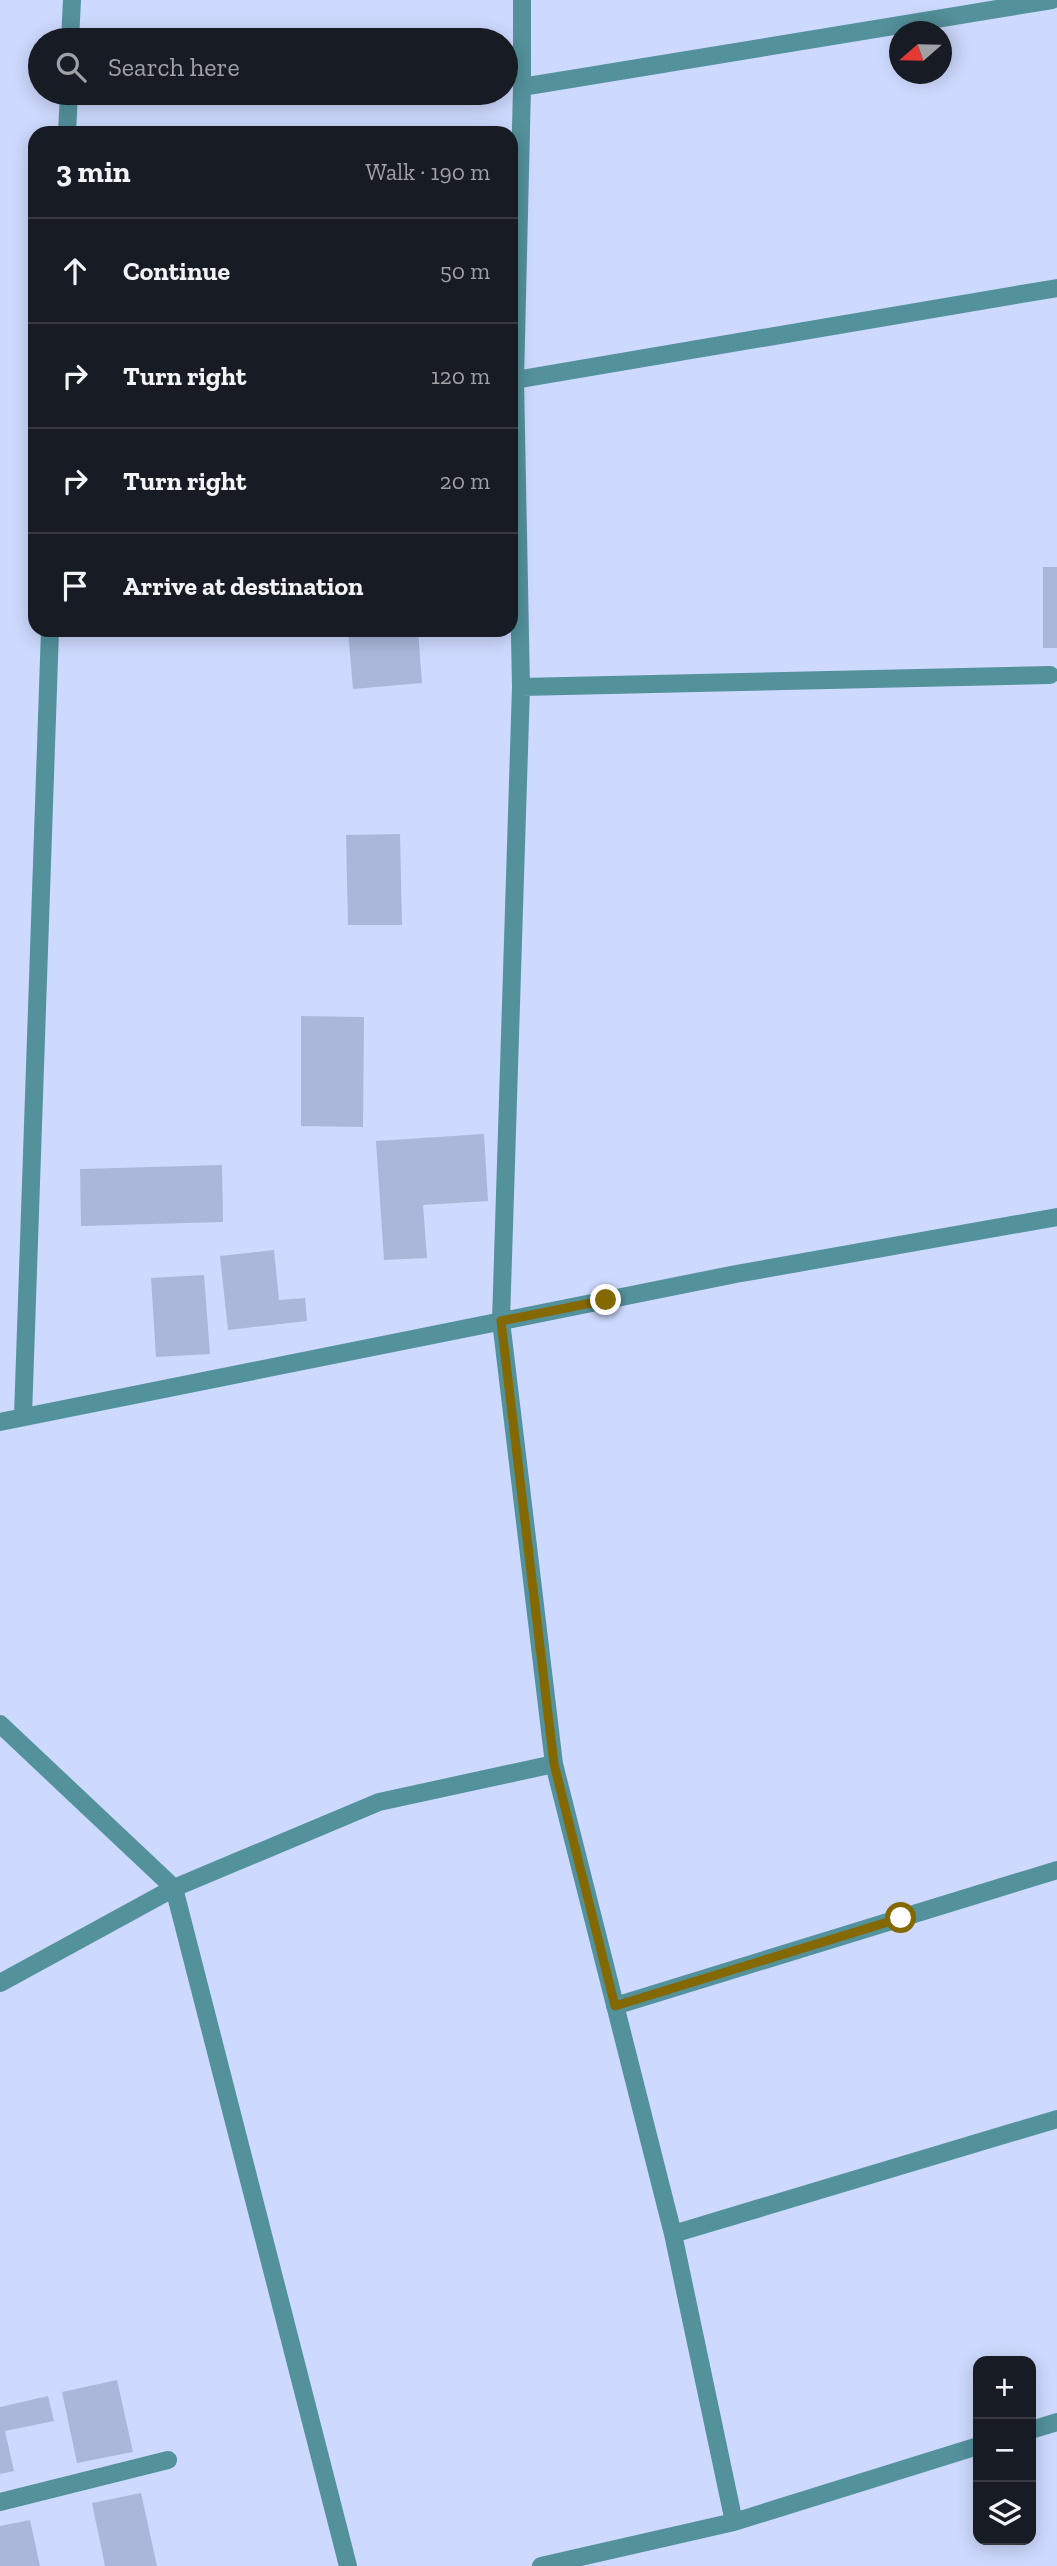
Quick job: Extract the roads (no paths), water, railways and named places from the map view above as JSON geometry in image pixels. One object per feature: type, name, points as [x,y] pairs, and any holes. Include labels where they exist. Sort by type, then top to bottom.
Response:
[{"type":"street","points":[[71,28],[72,0]]},
{"type":"street","points":[[518,254],[522,0]]},
{"type":"street","points":[[522,87],[1052,0]]},
{"type":"street","points":[[67,126],[68,105]]},
{"type":"street","points":[[518,379],[1057,288]]},
{"type":"street","points":[[518,534],[521,687],[501,1321],[554,1764],[673,2234],[734,2522]]},
{"type":"street","points":[[23,1416],[50,637]]},
{"type":"street","points":[[521,687],[1050,675]]},
{"type":"street","points":[[0,1422],[736,1274],[1057,1217]]},
{"type":"street","points":[[0,1724],[174,1888],[348,2566]]},
{"type":"street","points":[[0,1983],[174,1888],[379,1802],[554,1764]]},
{"type":"street","points":[[615,2006],[1057,1870]]},
{"type":"street","points":[[673,2234],[1057,2119]]},
{"type":"street","points":[[1036,2428],[1057,2422]]},
{"type":"street","points":[[541,2566],[734,2522],[973,2448]]},
{"type":"street","points":[[0,2502],[168,2460]]}]
